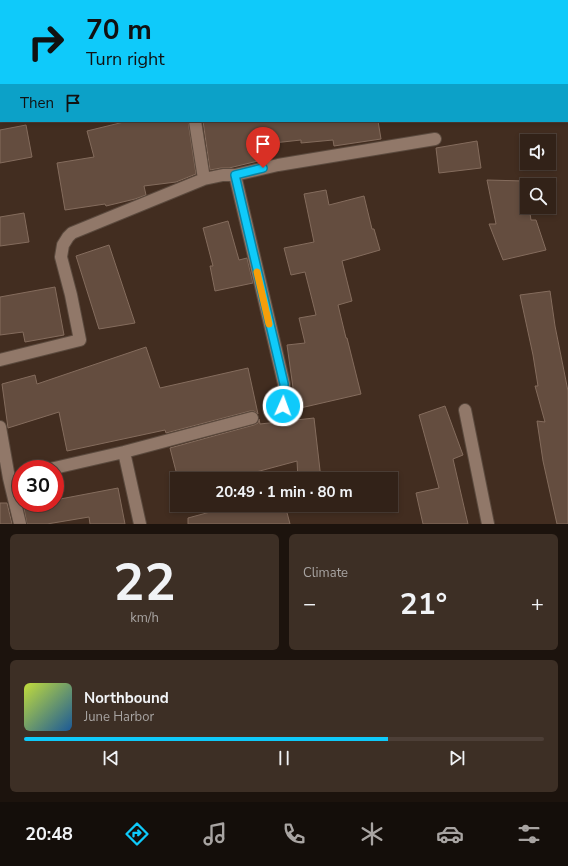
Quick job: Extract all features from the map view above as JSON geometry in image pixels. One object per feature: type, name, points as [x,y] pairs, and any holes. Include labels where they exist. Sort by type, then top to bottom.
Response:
[{"type":"street","points":[[194,122],[204,179]]},
{"type":"street","points":[[0,360],[80,340],[71,295],[61,257],[63,245],[72,233],[204,179],[223,175],[235,175],[278,165],[435,139]]},
{"type":"street","points":[[235,175],[284,384],[281,415]]},
{"type":"street","points":[[465,410],[488,524]]},
{"type":"street","points":[[64,466],[124,452],[252,418]]},
{"type":"street","points":[[0,427],[12,467]]},
{"type":"street","points":[[124,452],[140,524]]},
{"type":"street","points":[[19,512],[20,524]]},
{"type":"building","points":[[124,122],[188,122],[196,174],[176,182],[144,186],[146,195],[135,199],[106,206],[105,204],[65,210],[57,163],[94,157],[87,131]]},
{"type":"building","points":[[203,122],[378,122],[381,139],[334,146],[333,140],[301,143],[301,140],[255,145],[258,161],[229,168],[210,170]]},
{"type":"building","points":[[26,125],[32,157],[0,163],[0,130]]},
{"type":"building","points":[[477,141],[481,168],[439,173],[436,148]]},
{"type":"building","points":[[487,180],[520,181],[520,214],[530,214],[531,220],[536,220],[546,250],[503,260],[489,224],[496,224]]},
{"type":"building","points":[[326,190],[329,205],[364,196],[372,229],[374,229],[380,250],[342,261],[352,301],[338,305],[361,394],[296,409],[287,345],[305,343],[299,318],[316,315],[305,272],[291,275],[284,248],[314,242],[304,194]]},
{"type":"building","points":[[24,213],[29,242],[0,246],[0,217]]},
{"type":"building","points":[[228,221],[239,260],[247,258],[253,283],[215,291],[210,266],[213,266],[203,228]]},
{"type":"building","points":[[109,245],[135,323],[99,329],[76,256]]},
{"type":"building","points":[[55,287],[64,335],[25,342],[23,332],[0,335],[0,297]]},
{"type":"building","points":[[550,291],[555,326],[568,391],[568,524],[557,524],[543,461],[537,421],[545,422],[535,386],[538,386],[533,355],[520,295]]},
{"type":"building","points":[[146,347],[160,388],[248,368],[258,414],[254,411],[250,411],[166,433],[165,430],[67,451],[59,412],[8,428],[2,384],[35,375],[37,384]]},
{"type":"building","points":[[445,406],[463,455],[453,459],[468,524],[423,524],[416,493],[439,488],[419,415]]},
{"type":"building","points":[[314,418],[320,472],[298,472],[297,461],[256,472],[176,472],[170,448],[254,425],[258,423],[259,419],[260,424]]},
{"type":"building","points":[[118,488],[125,524],[90,524],[89,517],[47,524],[27,524],[25,512],[64,512],[64,498]]},
{"type":"building","points":[[0,503],[7,503],[12,524],[0,524]]},
{"type":"building","points":[[210,512],[287,512],[290,524],[188,524],[188,518]]},
{"type":"slow traffic","points":[[257,272],[269,324]]},
{"type":"route","points":[[263,168],[235,175],[284,384],[282,400],[283,406]]}]
